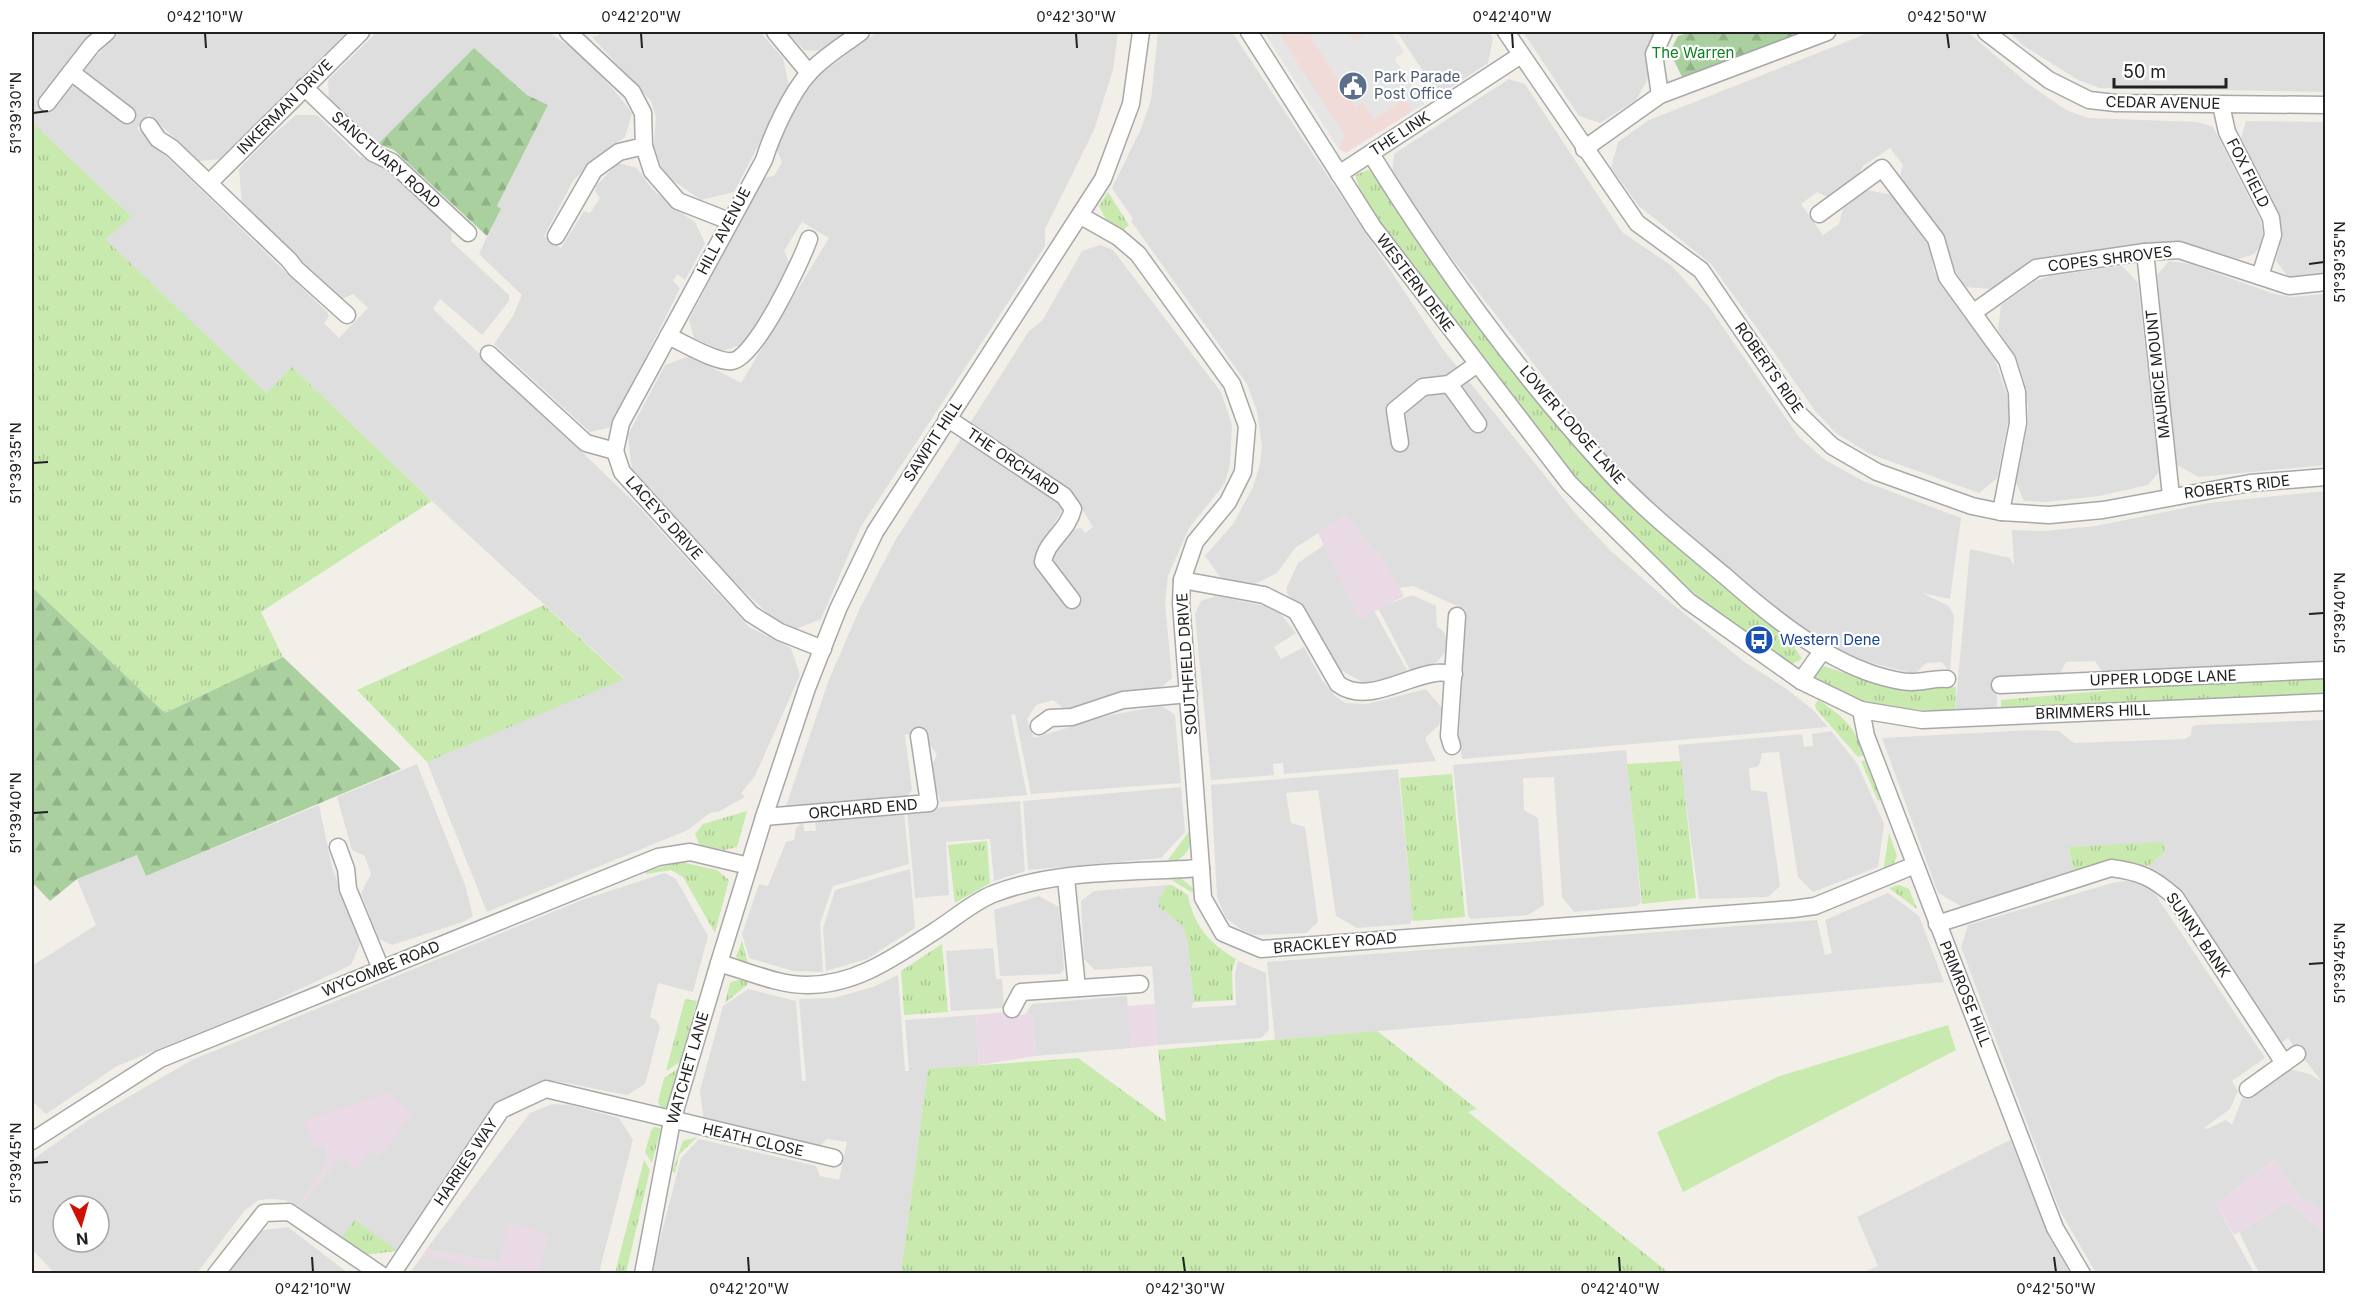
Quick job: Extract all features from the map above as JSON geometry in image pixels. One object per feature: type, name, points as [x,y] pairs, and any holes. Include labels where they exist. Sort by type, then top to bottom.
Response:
[{"type":"street","points":[[47,104],[92,45],[107,32]]},
{"type":"street","name":"INKERMAN DRIVE","points":[[209,183],[361,32]]},
{"type":"street","points":[[568,32],[632,92],[643,113],[644,146],[652,171],[678,201],[729,221]]},
{"type":"street","points":[[775,32],[809,73]]},
{"type":"street","name":"HILL AVENUE","points":[[615,451],[621,423],[764,160],[768,145],[795,94],[809,73],[861,32]]},
{"type":"street","name":"SAWPIT HILL","points":[[749,866],[823,649],[855,570],[875,532],[947,418],[1082,216],[1103,179],[1131,104],[1141,32]]},
{"type":"street","name":"WESTERN DENE","points":[[1249,32],[1373,227],[1476,365],[1569,483],[1688,601],[1801,681],[1861,710]]},
{"type":"street","name":"ROBERTS RIDE","points":[[1506,32],[1584,149],[1637,223],[1701,270],[1800,415],[1832,446],[1877,472],[1972,506],[2001,512],[2049,515],[2103,510],[2250,483],[2325,477]]},
{"type":"street","points":[[1660,95],[1654,54],[1664,32]]},
{"type":"street","points":[[1584,149],[1660,95],[1827,32]]},
{"type":"street","name":"CEDAR AVENUE","points":[[1986,32],[2049,80],[2089,100],[2221,105],[2325,105]]},
{"type":"street","name":"THE LINK","points":[[1339,174],[1521,55]]},
{"type":"street","points":[[71,72],[128,115]]},
{"type":"street","name":"SANCTUARY ROAD","points":[[304,87],[373,153],[392,162],[468,233]]},
{"type":"street","name":"FOX FIELD","points":[[2221,105],[2227,132],[2271,218],[2272,235],[2260,276]]},
{"type":"street","points":[[149,126],[158,139],[172,147],[296,269],[347,315]]},
{"type":"street","points":[[556,236],[594,170],[619,152],[644,146]]},
{"type":"street","name":"LOWER LODGE LANE","points":[[1371,154],[1422,235],[1509,351],[1601,464],[1653,515],[1749,597],[1823,650],[1876,675],[1911,682],[1934,678],[1947,679]]},
{"type":"street","points":[[1819,214],[1887,164],[1936,239],[1947,277],[2007,360],[2017,392],[2018,423],[2001,512]]},
{"type":"street","name":"SOUTHFIELD DRIVE","points":[[1082,216],[1118,237],[1138,254],[1232,384],[1247,426],[1243,472],[1228,502],[1195,542],[1182,580],[1181,603],[1201,868]]},
{"type":"street","points":[[668,336],[722,361],[734,362],[748,351],[801,263],[809,239]]},
{"type":"street","name":"COPES SHROVES","points":[[1974,312],[2036,268],[2145,252],[2179,250],[2289,286],[2325,282]]},
{"type":"street","name":"MAURICE MOUNT","points":[[2145,252],[2171,496]]},
{"type":"street","points":[[489,354],[586,443],[615,451]]},
{"type":"street","points":[[1400,443],[1395,410],[1423,387],[1449,384],[1476,365]]},
{"type":"street","points":[[1449,384],[1478,424]]},
{"type":"street","name":"THE ORCHARD","points":[[947,418],[1064,496],[1073,509],[1070,523],[1045,552],[1043,562],[1072,600]]},
{"type":"street","name":"LACEYS DRIVE","points":[[615,451],[622,472],[751,614],[780,632],[823,649]]},
{"type":"street","points":[[1182,580],[1264,595],[1296,611],[1338,684],[1346,690],[1368,692],[1435,672],[1454,674]]},
{"type":"street","points":[[1452,746],[1449,736],[1457,616]]},
{"type":"street","points":[[1801,681],[1823,650]]},
{"type":"street","name":"UPPER LODGE LANE","points":[[2001,685],[2325,670]]},
{"type":"street","points":[[1039,726],[1050,718],[1072,717],[1123,700],[1189,694]]},
{"type":"street","name":"BRIMMERS HILL","points":[[1861,710],[1922,720],[2325,702]]},
{"type":"street","name":"PRIMROSE HILL","points":[[1861,710],[1866,736],[2055,1228],[2082,1274]]},
{"type":"street","name":"ORCHARD END","points":[[764,817],[929,803],[919,736]]},
{"type":"street","points":[[338,846],[346,868],[348,888],[381,969]]},
{"type":"street","name":"WYCOMBE ROAD","points":[[32,1141],[75,1111],[160,1059],[657,857],[690,852],[749,866]]},
{"type":"street","name":"BRACKLEY ROAD","points":[[1201,868],[1203,898],[1223,933],[1261,949],[1793,909],[1815,906],[1915,865]]},
{"type":"street","name":"WATCHET LANE","points":[[643,1274],[672,1121],[749,866]]},
{"type":"street","points":[[719,963],[789,982],[806,985],[832,983],[867,973],[991,895],[1027,883],[1201,868]]},
{"type":"street","name":"SUNNY BANK","points":[[1937,924],[2111,868],[2140,872],[2157,881],[2175,897],[2290,1059],[2248,1089]]},
{"type":"street","points":[[1066,878],[1077,988]]},
{"type":"street","points":[[1012,1009],[1021,992],[1140,984]]},
{"type":"street","name":"HARRIES WAY","points":[[392,1274],[501,1110],[546,1089],[672,1121]]},
{"type":"street","name":"HEATH CLOSE","points":[[672,1121],[834,1158]]},
{"type":"street","points":[[216,1274],[264,1213],[289,1212],[380,1274]]},
{"type":"shaded area","points":[[33,32],[100,32],[56,98],[74,85],[133,110],[83,69],[120,32],[347,32],[220,159],[199,161],[149,114],[137,128],[327,312],[329,316],[324,323],[339,338],[368,308],[353,294],[340,300],[242,204],[239,169],[266,141],[296,115],[317,115],[359,156],[381,165],[452,227],[451,241],[509,295],[509,301],[482,335],[440,299],[433,309],[637,505],[749,627],[791,648],[800,675],[755,776],[741,793],[745,797],[718,812],[710,813],[688,830],[487,912],[427,762],[624,678],[450,518],[293,368],[267,393],[104,239],[131,216],[32,122]]},
{"type":"shaded area","points":[[377,32],[548,32],[579,53],[632,113],[625,137],[596,157],[573,181],[544,236],[561,248],[584,211],[590,213],[600,198],[595,191],[596,186],[618,163],[637,168],[652,189],[695,222],[705,243],[685,280],[677,274],[673,281],[680,288],[611,427],[590,432],[494,344],[513,316],[522,295],[479,254],[500,209],[497,206],[548,105],[527,95],[474,48],[378,144],[370,141],[329,101],[328,80]]},
{"type":"shaded area","points":[[598,32],[760,32],[783,58],[789,86],[734,192],[701,200],[668,177],[661,166],[654,146],[656,117],[651,101],[592,37],[601,34]]},
{"type":"shaded area","points":[[787,32],[849,32],[824,51],[804,50]]},
{"type":"shaded area","points":[[877,32],[1118,32],[1113,70],[1094,130],[1045,229],[1045,246],[860,528],[821,619],[796,629],[774,619],[748,595],[703,550],[657,496],[632,471],[628,435],[665,365],[690,356],[741,383],[829,238],[802,222],[784,251],[791,266],[743,344],[722,351],[694,338],[689,320],[763,178],[774,176],[782,162],[776,148],[807,87],[815,78]]},
{"type":"shaded area","points":[[1158,32],[1232,32],[1442,348],[1575,513],[1611,551],[1665,598],[1746,663],[1788,690],[1813,710],[1828,727],[1462,759],[1459,740],[1466,610],[1413,586],[1398,588],[1379,552],[1368,544],[1346,515],[1295,548],[1277,573],[1255,584],[1220,577],[1205,556],[1233,524],[1253,487],[1260,464],[1262,446],[1257,411],[1247,384],[1131,221],[1133,219],[1112,188],[1141,129],[1151,100]]},
{"type":"shaded area","points":[[1264,32],[1391,32],[1404,52],[1394,59],[1424,104],[1346,153],[1339,149]]},
{"type":"shaded area","points":[[1264,32],[1278,32],[1345,136],[1339,149]]},
{"type":"shaded area","points":[[1319,32],[1348,32],[1354,41],[1369,32],[1391,32],[1404,52],[1394,59],[1424,104],[1413,111],[1404,99],[1374,119],[1363,103],[1356,107],[1310,37]]},
{"type":"shaded area","points":[[1397,32],[1489,32],[1493,38],[1488,63],[1439,95]]},
{"type":"shaded area","points":[[1523,32],[1654,32],[1647,50],[1650,75],[1636,100],[1600,123],[1579,116]]},
{"type":"shaded area","points":[[1871,32],[1968,32],[2027,83],[2066,110],[2088,118],[2197,122],[2213,127],[2261,221],[2263,234],[2260,247],[2254,254],[2236,260],[2201,248],[2176,243],[2027,267],[1992,289],[1965,287],[1955,270],[1945,238],[1900,177],[1903,165],[1890,148],[1863,166],[1858,175],[1828,197],[1817,192],[1801,204],[1823,235],[1839,224],[1843,209],[1867,190],[1892,195],[1929,246],[1934,271],[1944,289],[1994,357],[2007,395],[2009,416],[1997,478],[1979,493],[1870,454],[1836,433],[1816,412],[1712,265],[1639,206],[1611,168],[1618,142],[1649,120]]},
{"type":"shaded area","points":[[2009,32],[2325,32],[2325,92],[2100,88],[2078,80],[2024,46]]},
{"type":"shaded area","points":[[1509,79],[1525,84],[1622,232],[1672,266],[1709,307],[1799,437],[1825,460],[1863,481],[1961,518],[1950,599],[1922,593],[1949,606],[1954,616],[1950,672],[1942,662],[1926,663],[1915,674],[1849,657],[1791,620],[1680,528],[1605,456],[1431,231],[1392,174],[1394,154]]},
{"type":"shaded area","points":[[2246,121],[2325,122],[2325,275],[2289,278],[2276,261],[2280,245],[2281,223],[2241,138]]},
{"type":"shaded area","points":[[1100,245],[1113,250],[1221,392],[1232,425],[1230,464],[1225,483],[1189,528],[1168,576],[1165,603],[1172,678],[1159,689],[1107,696],[1065,710],[1053,700],[1036,705],[1027,719],[1034,738],[1110,715],[1162,706],[1175,715],[1181,783],[1031,794],[1015,714],[1011,715],[1027,795],[940,802],[939,795],[932,788],[930,770],[937,754],[919,732],[905,735],[912,790],[907,796],[786,806],[828,682],[860,608],[896,539],[964,434],[1065,505],[1035,556],[1042,568],[1077,606],[1079,604],[1055,570],[1052,547],[1075,529],[1081,528],[1085,533],[1093,527],[1073,493],[970,423],[1029,331],[1042,321],[1082,251]]},
{"type":"shaded area","points":[[2169,261],[2191,264],[2274,294],[2291,297],[2325,294],[2325,465],[2199,477],[2177,465],[2157,275]]},
{"type":"shaded area","points":[[2122,266],[2138,283],[2159,472],[2148,485],[2099,496],[2046,502],[2024,501],[2016,482],[2028,424],[2028,405],[2017,360],[1998,330],[2001,305],[2035,281],[2050,276]]},
{"type":"shaded area","points":[[2325,491],[2325,663],[2104,674],[2095,661],[2066,662],[2059,676],[1995,678],[1993,692],[1997,692],[1997,707],[1955,712],[1970,549],[2010,558],[2014,566],[2012,530],[2044,531],[2096,526],[2209,503]]},
{"type":"shaded area","points":[[1346,515],[1368,544],[1379,552],[1404,596],[1360,619],[1318,533]]},
{"type":"shaded area","points":[[1324,545],[1360,619],[1374,611],[1409,674],[1366,684],[1337,668],[1306,611],[1288,595],[1286,589],[1298,563]]},
{"type":"shaded area","points":[[1412,595],[1436,606],[1437,627],[1443,631],[1448,641],[1446,651],[1437,662],[1411,672],[1378,608]]},
{"type":"shaded area","points":[[1216,596],[1266,606],[1280,613],[1296,633],[1274,647],[1281,659],[1304,647],[1322,680],[1335,696],[1345,703],[1367,704],[1426,689],[1442,708],[1439,725],[1425,738],[1436,761],[1284,774],[1283,763],[1273,764],[1274,775],[1211,780],[1195,614],[1201,601]]},
{"type":"shaded area","points":[[2325,720],[2325,1212],[2300,1197],[2274,1160],[2216,1204],[2254,1273],[2096,1273],[2060,1211],[1961,947],[1968,925],[2116,882],[2128,881],[2142,884],[2155,894],[2265,1058],[2232,1081],[2238,1091],[2230,1109],[2204,1128],[2207,1129],[2226,1120],[2232,1125],[2242,1099],[2289,1069],[2310,1074],[2322,1082],[2288,1038],[2280,1043],[2170,882],[2148,866],[2165,852],[2068,848],[2074,871],[1961,906],[1938,893],[1882,738],[2032,730],[2059,731],[2074,743],[2185,739],[2191,735],[2192,727],[2197,725]]},
{"type":"shaded area","points":[[1831,731],[1857,763],[1884,824],[1878,867],[1813,892],[1798,877],[1779,752],[1762,753],[1757,767],[1749,768],[1751,790],[1767,792],[1780,886],[1768,897],[1699,899],[1678,745],[1802,734],[1804,747],[1813,746],[1812,734]]},
{"type":"shaded area","points":[[1626,750],[1641,902],[1637,906],[1574,912],[1562,897],[1554,777],[1523,778],[1524,810],[1538,818],[1544,905],[1528,915],[1471,919],[1468,916],[1453,765]]},
{"type":"shaded area","points":[[417,764],[465,885],[473,916],[463,922],[392,945],[379,939],[361,893],[371,874],[365,856],[352,850],[337,797]]},
{"type":"shaded area","points":[[1398,769],[1413,918],[1410,924],[1357,928],[1336,916],[1318,790],[1286,793],[1291,823],[1305,827],[1318,922],[1306,933],[1255,935],[1242,930],[1226,918],[1217,897],[1211,785]]},
{"type":"shaded area","points":[[1181,787],[1185,832],[1161,858],[1028,870],[1023,801]]},
{"type":"shaded area","points":[[1020,801],[1025,871],[994,881],[990,839],[946,842],[949,895],[915,898],[907,810]]},
{"type":"shaded area","points":[[319,805],[332,867],[360,944],[351,965],[257,1009],[117,1066],[46,1114],[32,1101],[32,966],[96,925],[77,879],[137,855],[146,876]]},
{"type":"shaded area","points":[[904,813],[909,864],[833,886],[820,924],[823,972],[793,971],[749,958],[742,934],[759,884],[768,886],[786,842],[794,840],[796,828],[803,822],[804,831],[816,831],[815,820]]},
{"type":"shaded area","points":[[910,869],[915,928],[867,959],[826,971],[823,928],[835,890]]},
{"type":"shaded area","points":[[665,873],[676,879],[708,936],[693,992],[658,983],[650,1017],[656,1020],[660,1027],[645,1084],[627,1095],[556,1081],[539,1083],[523,1091],[398,1251],[341,1238],[299,1207],[340,1157],[370,1150],[380,1156],[388,1093],[314,1147],[323,1145],[326,1147],[329,1162],[298,1206],[285,1200],[259,1200],[245,1210],[197,1273],[54,1273],[32,1249],[32,1160],[87,1121],[192,1060],[582,900]]},
{"type":"shaded area","points":[[1167,885],[1159,899],[1159,907],[1182,924],[1187,937],[1194,1002],[1191,1008],[1236,1005],[1235,974],[1238,961],[1266,973],[1269,1030],[1261,1038],[1158,1045],[1152,966],[1095,970],[1084,959],[1081,901],[1094,891]]},
{"type":"shaded area","points":[[1888,893],[1919,916],[1944,982],[1275,1040],[1267,962],[1817,920],[1825,955],[1832,953],[1825,920]]},
{"type":"shaded area","points":[[1039,896],[1059,907],[1064,969],[1060,974],[1000,976],[994,910]]},
{"type":"shaded area","points":[[993,948],[996,979],[1002,979],[1004,1008],[951,1011],[946,951]]},
{"type":"shaded area","points":[[898,975],[905,1071],[909,1071],[905,1020],[976,1015],[979,1065],[928,1070],[901,1273],[651,1274],[681,1158],[699,1139],[816,1166],[820,1176],[839,1180],[847,1142],[827,1139],[818,1148],[704,1123],[700,1090],[723,1006],[748,989],[796,1001],[802,1081],[806,1081],[799,999],[834,998],[873,987]]},
{"type":"shaded area","points":[[1127,996],[1131,1048],[1035,1056],[1033,1015],[1025,1015],[1032,1004]]},
{"type":"shaded area","points":[[1155,1004],[1158,1045],[1131,1048],[1127,1006]]},
{"type":"shaded area","points":[[1004,1012],[1005,1016],[1033,1014],[1035,1056],[979,1065],[976,1015]]},
{"type":"shaded area","points":[[388,1093],[412,1113],[380,1156],[370,1150],[356,1169],[340,1157],[299,1207],[329,1162],[326,1147],[323,1145],[314,1147],[304,1120]]},
{"type":"shaded area","points":[[552,1104],[570,1105],[619,1118],[633,1140],[599,1273],[538,1273],[548,1236],[510,1223],[499,1263],[431,1250],[428,1247],[530,1113]]},
{"type":"shaded area","points":[[2012,1139],[2049,1237],[2070,1273],[1861,1273],[1878,1266],[1857,1217]]},
{"type":"shaded area","points":[[2274,1160],[2300,1197],[2325,1212],[2323,1232],[2292,1205],[2282,1205],[2234,1235],[2216,1204]]},
{"type":"shaded area","points":[[2282,1205],[2292,1205],[2323,1232],[2325,1269],[2317,1273],[2259,1273],[2239,1232]]},
{"type":"shaded area","points":[[509,1223],[538,1230],[548,1236],[538,1273],[504,1273],[423,1255],[428,1247],[431,1250],[498,1263]]},
{"type":"shaded area","points":[[288,1227],[348,1273],[225,1274],[257,1231]]},
{"type":"shaded area","points":[[423,1255],[504,1272],[504,1273],[409,1274]]},
{"type":"green space","name":"The Warren","points":[[1692,32],[1806,32],[1683,79],[1670,52],[1678,36]]},
{"type":"green space","points":[[474,48],[527,95],[548,105],[497,206],[501,209],[487,236],[394,150],[378,144]]},
{"type":"green space","points":[[32,122],[132,217],[105,239],[267,393],[292,367],[432,501],[261,612],[283,657],[165,713],[32,587]]},
{"type":"green space","points":[[1368,170],[1376,173],[1661,533],[1709,575],[1788,636],[1802,659],[1790,665],[1733,626],[1670,573],[1579,486],[1414,270],[1362,196],[1355,175]]},
{"type":"green space","points":[[1108,192],[1129,225],[1121,232],[1106,220],[1099,206]]},
{"type":"green space","points":[[32,587],[165,713],[283,657],[401,769],[146,876],[137,855],[77,879],[50,901],[32,882]]},
{"type":"green space","points":[[544,605],[624,679],[427,762],[357,690]]},
{"type":"green space","points":[[1824,666],[1889,688],[1956,687],[1955,712],[1901,708],[1835,693],[1821,685],[1815,675]]},
{"type":"green space","points":[[2325,678],[2325,700],[2001,707],[2001,700],[2147,687]]},
{"type":"green space","points":[[1818,700],[1847,723],[1865,755],[1858,757],[1816,709],[1815,705]]},
{"type":"green space","points":[[1867,760],[1883,798],[1878,801],[1861,761]]},
{"type":"green space","points":[[1681,761],[1696,898],[1642,904],[1627,764]]},
{"type":"green space","points":[[1452,774],[1465,917],[1413,921],[1400,778]]},
{"type":"green space","points":[[747,811],[737,847],[724,850],[700,846],[695,834],[703,824]]},
{"type":"green space","points":[[1193,826],[1187,852],[1179,859],[1165,864]]},
{"type":"green space","points":[[1889,833],[1897,856],[1893,865],[1883,873]]},
{"type":"green space","points":[[987,841],[990,883],[955,903],[948,845]]},
{"type":"green space","points":[[2163,842],[2165,852],[2148,866],[2125,862],[2074,871],[2068,847]]},
{"type":"green space","points":[[681,862],[717,870],[729,880],[715,933],[683,877],[671,870],[646,874],[645,871]]},
{"type":"green space","points":[[1170,879],[1182,879],[1196,891],[1191,892]]},
{"type":"green space","points":[[1167,885],[1172,885],[1188,895],[1194,916],[1204,933],[1218,947],[1236,959],[1232,971],[1233,1000],[1194,1002],[1187,938],[1182,925],[1159,907],[1159,899]]},
{"type":"green space","points":[[1899,885],[1909,889],[1917,909],[1889,888]]},
{"type":"green space","points":[[742,941],[748,963],[791,975],[814,977],[806,981],[739,962],[736,956]]},
{"type":"green space","points":[[942,944],[948,1012],[904,1015],[901,971]]},
{"type":"green space","points":[[747,980],[748,984],[725,1003],[730,983]]},
{"type":"green space","points":[[685,999],[697,1001],[680,1062],[666,1071]]},
{"type":"green space","points":[[1948,1025],[1956,1050],[1683,1192],[1657,1132],[1780,1076]]},
{"type":"green space","points":[[1377,1031],[1477,1109],[1468,1112],[1669,1273],[901,1273],[928,1069],[1078,1058],[1166,1122],[1158,1050]]},
{"type":"green space","points":[[679,1068],[668,1110],[662,1110],[658,1102],[664,1078]]},
{"type":"green space","points":[[654,1127],[661,1128],[652,1163],[645,1152]]},
{"type":"green space","points":[[697,1137],[679,1155],[675,1173],[672,1171],[683,1141]]},
{"type":"green space","points":[[644,1160],[650,1170],[626,1273],[615,1273]]},
{"type":"green space","points":[[355,1220],[398,1251],[362,1255],[341,1238]]},
{"type":"place","name":"Park Parade Post Office","points":[[1353,86]]},
{"type":"place","name":"Western Dene","points":[[1759,640]]}]
